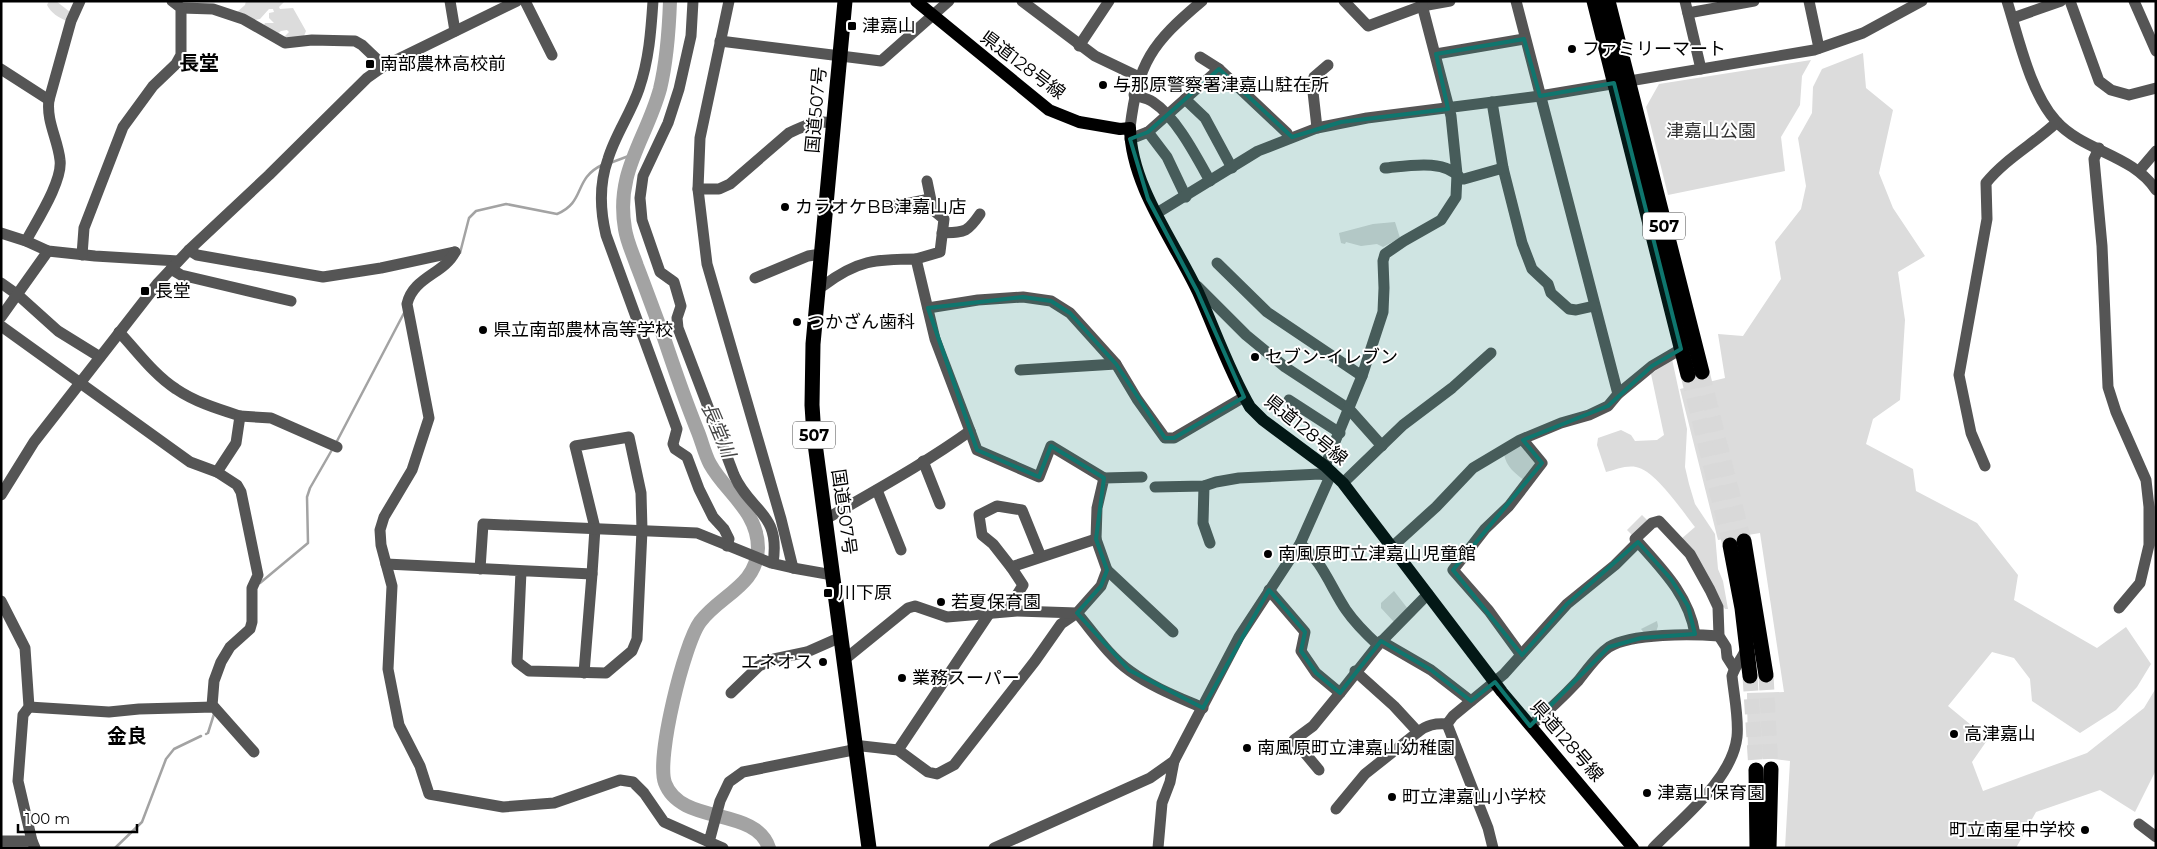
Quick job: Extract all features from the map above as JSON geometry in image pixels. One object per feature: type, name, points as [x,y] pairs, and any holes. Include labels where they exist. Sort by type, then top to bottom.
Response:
[{"type":"highway","name":"国道507号","points":[[845,1],[821,254],[814,344],[812,405],[814,436],[869,848]]},
{"type":"highway","name":"507","points":[[1594,1],[1620,82],[1695,373],[1682,349],[1620,82],[1608,1]]},
{"type":"highway","points":[[1750,676],[1737,543],[1766,675]]},
{"type":"highway","points":[[1757,848],[1764,770],[1769,848]]},
{"type":"main road","name":"県道128号線","points":[[916,1],[1049,110],[1079,122],[1120,129],[1130,134],[1148,199],[1192,281],[1244,397],[1258,416],[1343,483],[1530,726],[1634,848]]},
{"type":"street","points":[[26,241],[54,188],[60,162],[52,133],[48,100],[71,20],[80,1]]},
{"type":"street","points":[[450,1],[455,31]]},
{"type":"street","points":[[1,494],[34,442],[119,332],[174,265],[367,78],[384,66],[517,1]]},
{"type":"street","points":[[525,1],[552,55]]},
{"type":"street","points":[[653,1],[651,41],[640,86],[606,164],[601,201],[602,215],[606,235],[677,429],[672,444],[675,449],[687,457],[699,489],[713,517],[724,529],[729,539],[728,546]]},
{"type":"street","points":[[729,1],[700,138],[698,189],[707,264],[781,519],[793,568]]},
{"type":"street","points":[[720,41],[881,61],[949,1]]},
{"type":"street","points":[[1022,1],[1079,46],[1110,64],[1139,77]]},
{"type":"street","points":[[1079,46],[1109,1]]},
{"type":"street","points":[[1202,1],[1162,37],[1145,62],[1134,96],[1130,134],[1148,132],[1219,69]]},
{"type":"street","points":[[1344,1],[1368,26],[1422,4],[1450,1]]},
{"type":"street","points":[[1516,1],[1524,39],[1618,394]]},
{"type":"street","points":[[1685,1],[1701,69]]},
{"type":"street","points":[[1808,1],[1819,48]]},
{"type":"street","points":[[1157,213],[1258,152],[1317,128],[1367,118],[1540,96],[1753,61],[1819,48],[1863,33],[1922,1]]},
{"type":"street","points":[[2007,1],[2034,84],[2045,106],[2057,122],[2076,137],[2126,162],[2139,171],[2156,190]]},
{"type":"street","points":[[2012,18],[2061,1]]},
{"type":"street","points":[[2070,1],[2099,81],[2111,90],[2128,95],[2156,88]]},
{"type":"street","points":[[2134,1],[2156,52]]},
{"type":"street","points":[[697,2],[679,89],[668,123],[643,176],[640,198],[642,220],[660,272],[674,282],[681,306],[677,318],[678,328],[739,488],[769,520],[775,550],[772,563]]},
{"type":"street","points":[[1688,13],[1750,2]]},
{"type":"street","points":[[1158,848],[1162,804],[1170,782],[1174,761],[1239,637],[1300,544],[1312,521],[1340,433],[1362,376],[1383,312],[1385,254],[1404,240],[1441,220],[1456,197],[1458,174],[1449,109],[1422,4]]},
{"type":"street","points":[[82,255],[84,228],[123,127],[153,86],[176,64],[181,55],[176,5],[213,9],[243,19],[285,43],[312,40],[355,42],[362,45],[384,66]]},
{"type":"street","points":[[1436,54],[1524,39]]},
{"type":"street","points":[[1200,57],[1219,69],[1287,133],[1289,138]]},
{"type":"street","points":[[1317,128],[1312,83],[1314,77],[1328,66]]},
{"type":"street","points":[[1,69],[48,100]]},
{"type":"street","points":[[1134,96],[1153,102],[1183,134],[1210,181]]},
{"type":"street","points":[[1186,99],[1205,118],[1232,168]]},
{"type":"street","points":[[1492,102],[1503,168],[1522,243],[1532,269],[1548,284],[1551,293],[1569,309],[1576,310],[1594,306]]},
{"type":"street","points":[[698,189],[719,189],[730,184],[789,133],[799,128],[828,121],[834,124]]},
{"type":"street","points":[[1985,466],[1971,434],[1959,376],[1987,219],[1986,183],[1993,175],[2057,122]]},
{"type":"street","points":[[1148,132],[1167,157],[1186,197]]},
{"type":"street","points":[[2099,148],[2094,159],[2102,256],[2108,387],[2116,412],[2146,480],[2149,507],[2149,545],[2140,583],[2119,608]]},
{"type":"street","points":[[2139,171],[2156,151]]},
{"type":"street","points":[[1385,168],[1433,166],[1458,174],[1461,179],[1464,179],[1503,168]]},
{"type":"street","points":[[819,285],[823,286],[861,263],[876,260],[916,259],[940,252],[944,219],[933,210],[927,181]]},
{"type":"street","points":[[890,207],[930,199]]},
{"type":"street","points":[[942,233],[964,232],[970,228],[980,214]]},
{"type":"street","points":[[1,234],[26,241],[48,251],[174,265],[181,275],[291,301]]},
{"type":"street","points":[[190,250],[197,255],[323,277],[381,268],[455,252],[451,261],[415,286],[409,296],[407,304],[429,418],[412,470],[384,517],[380,530],[381,545],[391,576],[392,586],[388,669],[399,725],[420,766],[429,794],[503,807],[554,803],[620,780],[633,782],[664,822],[723,848]]},
{"type":"street","points":[[1,317],[48,251]]},
{"type":"street","points":[[754,278],[808,256],[821,254]]},
{"type":"street","points":[[916,259],[936,339],[977,450],[1039,477],[1051,446],[1104,478],[1142,477]]},
{"type":"street","points":[[1217,263],[1267,312],[1362,376]]},
{"type":"street","points":[[1192,281],[1246,335],[1279,362],[1349,409],[1382,446]]},
{"type":"street","points":[[1,284],[18,295],[58,331],[100,357]]},
{"type":"street","points":[[928,308],[978,300],[1023,297],[1051,301],[1070,313],[1116,364],[1137,399],[1165,438],[1174,438],[1244,397]]},
{"type":"street","points":[[1,326],[79,384],[190,462],[217,472],[237,485],[241,492],[258,575],[252,588],[252,622],[250,629],[230,647],[221,662],[214,681],[214,707],[254,752]]},
{"type":"street","points":[[119,332],[175,389],[216,409],[240,416],[271,418],[333,445]]},
{"type":"street","points":[[1392,547],[1473,468],[1522,440],[1561,423],[1590,415],[1608,406],[1618,394],[1652,366],[1682,349]]},
{"type":"street","points":[[1343,483],[1403,425],[1452,388],[1491,353]]},
{"type":"street","points":[[1020,370],[1116,364]]},
{"type":"street","points":[[1289,400],[1340,433]]},
{"type":"street","points":[[217,472],[236,443],[240,416]]},
{"type":"street","points":[[826,519],[877,490],[970,432]]},
{"type":"street","points":[[521,571],[517,662],[521,667],[529,671],[584,673],[606,673],[632,650],[637,639],[642,530],[641,493],[629,438],[575,446],[595,528],[584,673]]},
{"type":"street","points":[[1522,440],[1542,463],[1509,506],[1485,529],[1453,570],[1522,655]]},
{"type":"street","points":[[923,461],[940,504]]},
{"type":"street","points":[[1155,487],[1204,486],[1239,478],[1320,474],[1329,471]]},
{"type":"street","points":[[1104,478],[1097,508],[1096,539],[1107,570],[1173,632]]},
{"type":"street","points":[[1204,486],[1203,523],[1210,543]]},
{"type":"street","points":[[877,490],[901,550]]},
{"type":"street","points":[[1007,611],[1023,585],[993,544],[982,534],[979,515],[997,506],[1022,510],[1041,557]]},
{"type":"street","points":[[1635,539],[1652,523],[1659,521],[1690,554],[1718,607],[1719,636],[1726,646],[1727,657],[1734,668]]},
{"type":"street","points":[[480,569],[483,524],[697,533],[772,563],[827,574],[833,573]]},
{"type":"street","points":[[1011,567],[1096,539]]},
{"type":"street","points":[[1336,809],[1365,774],[1418,732],[1432,725],[1447,724],[1453,716],[1495,682],[1522,655],[1567,604],[1638,542],[1671,579],[1688,606],[1696,634]]},
{"type":"street","points":[[1300,544],[1318,560],[1326,578],[1358,626],[1379,643],[1431,670],[1471,701]]},
{"type":"street","points":[[386,564],[592,574]]},
{"type":"street","points":[[709,842],[720,800],[729,782],[743,772],[856,750],[862,746],[898,750],[928,772],[937,774],[954,765],[1035,661],[1061,624],[1077,613],[1101,586],[1107,570]]},
{"type":"street","points":[[1269,590],[1305,632],[1301,651],[1316,673],[1340,693]]},
{"type":"street","points":[[1320,770],[1294,740],[1313,726],[1379,643],[1428,594]]},
{"type":"street","points":[[1,601],[25,648],[26,712],[18,781],[33,845],[1,841]]},
{"type":"street","points":[[844,660],[908,608],[915,606],[947,618],[1007,611],[1077,613],[1114,657],[1129,670],[1167,692],[1203,708]]},
{"type":"street","points":[[898,750],[989,614]]},
{"type":"street","points":[[1530,726],[1560,699],[1609,647],[1641,638],[1696,634],[1719,636]]},
{"type":"street","points":[[731,693],[759,666],[774,659],[806,652],[841,637]]},
{"type":"street","points":[[1653,848],[1714,786],[1728,766],[1737,736],[1732,676],[1734,668],[1747,647]]},
{"type":"street","points":[[1355,671],[1394,706],[1418,732]]},
{"type":"street","points":[[26,712],[109,712],[139,709],[214,707]]},
{"type":"street","points":[[1447,724],[1488,828],[1492,848]]},
{"type":"street","points":[[994,848],[1150,778],[1174,761]]},
{"type":"street","points":[[2139,824],[2156,837]]},
{"type":"highlighted area","points":[[1524,39],[1540,96],[1614,83],[1681,349],[1652,366],[1608,406],[1523,440],[1542,463],[1453,570],[1522,655],[1567,604],[1638,542],[1671,579],[1688,606],[1695,634],[1641,638],[1609,647],[1530,726],[1495,682],[1471,701],[1431,670],[1381,641],[1340,693],[1316,673],[1301,651],[1305,632],[1269,590],[1203,708],[1129,670],[1077,613],[1101,586],[1107,570],[1096,539],[1104,478],[1051,446],[1039,477],[977,450],[928,308],[1023,297],[1051,301],[1070,313],[1116,364],[1165,438],[1174,438],[1244,397],[1197,291],[1148,199],[1130,139],[1148,132],[1219,69],[1292,137],[1341,122],[1448,109],[1436,54]]},
{"type":"green space","points":[[49,1],[56,1],[70,12],[67,21],[58,17],[51,10],[47,5]]},
{"type":"green space","points":[[246,1],[285,1],[279,7],[280,9],[293,8],[306,31],[304,36],[295,41],[284,37],[289,32],[287,30],[281,31],[276,35],[263,27],[265,23],[274,23],[269,18],[269,13],[274,12],[273,9],[269,9],[260,19],[255,20],[237,12],[245,5]]},
{"type":"green space","points":[[1863,53],[1866,88],[1893,110],[1879,173],[1893,208],[1925,256],[1898,272],[1905,320],[1900,400],[1873,419],[1866,444],[1913,469],[1916,491],[1977,523],[2018,575],[2014,600],[2097,648],[2126,627],[2151,664],[2137,687],[2116,710],[2080,733],[2032,701],[2030,679],[2014,658],[1992,652],[1948,706],[1988,739],[1972,762],[1983,791],[2087,753],[2144,708],[2156,688],[2156,770],[2135,812],[2100,790],[2036,812],[2016,848],[1785,848],[1790,761],[1748,756],[1747,693],[1784,692],[1760,533],[1718,540],[1680,389],[1725,378],[1718,334],[1743,336],[1781,279],[1775,242],[1801,209],[1806,186],[1798,138],[1812,113],[1813,87],[1822,69]]},
{"type":"green space","name":"津嘉山公園","points":[[1811,60],[1802,76],[1800,105],[1781,137],[1785,171],[1668,195],[1646,107],[1659,84]]},
{"type":"green space","points":[[1395,222],[1400,238],[1383,247],[1377,244],[1361,246],[1346,242],[1345,244],[1341,243],[1339,233],[1373,224]]},
{"type":"green space","points":[[1672,359],[1687,429],[1685,467],[1695,504],[1715,534],[1718,569],[1723,581],[1728,609],[1725,609],[1680,540],[1695,527],[1676,502],[1652,476],[1636,467],[1606,472],[1597,445],[1598,438],[1621,430],[1631,435],[1635,441],[1657,440],[1664,435],[1651,374]]},
{"type":"green space","points":[[1520,444],[1538,463],[1526,482],[1509,466],[1504,454]]},
{"type":"green space","points":[[1642,515],[1649,522],[1634,537],[1627,530]]},
{"type":"green space","points":[[1394,591],[1408,609],[1394,622],[1381,608],[1381,603]]},
{"type":"green space","points":[[1657,621],[1656,632],[1645,634],[1641,629]]},
{"type":"waterway","name":"長堂川","points":[[670,1],[667,45],[660,89],[628,173],[624,190],[625,229],[630,248],[707,457],[710,464],[753,523],[757,535],[758,548],[756,561],[751,572],[736,589],[708,613],[700,622],[694,634],[673,701],[664,750],[663,770],[665,783],[674,796],[686,805],[750,826],[761,835],[769,848]]},
{"type":"waterway","points":[[610,163],[634,154]]},
{"type":"waterway","points":[[460,253],[469,218],[476,211],[506,204],[557,214],[572,203],[587,177],[602,165]]},
{"type":"waterway","points":[[336,443],[404,313]]},
{"type":"waterway","points":[[260,583],[308,543],[307,497],[310,488],[333,448]]},
{"type":"waterway","points":[[206,734],[214,714]]},
{"type":"waterway","points":[[115,848],[142,822],[166,759],[174,749],[201,736]]},
{"type":"tunnel","points":[[1702,372],[1744,541]]},
{"type":"tunnel","points":[[1688,375],[1730,545]]},
{"type":"tunnel","points":[[1766,675],[1771,769]]},
{"type":"tunnel","points":[[1750,676],[1756,770]]},
{"type":"place","name":"津嘉山","points":[[852,26]]},
{"type":"place","name":"ファミリーマート","points":[[1572,49]]},
{"type":"place","name":"南部農林高校前","points":[[370,64]]},
{"type":"place","name":"与那原警察署津嘉山駐在所","points":[[1103,85]]},
{"type":"place","name":"カラオケBB津嘉山店","points":[[785,207]]},
{"type":"place","name":"長堂","points":[[145,291]]},
{"type":"place","name":"つかざん歯科","points":[[797,322]]},
{"type":"place","name":"県立南部農林高等学校","points":[[483,330]]},
{"type":"place","name":"セブン-イレブン","points":[[1255,357]]},
{"type":"place","name":"南風原町立津嘉山児童館","points":[[1268,554]]},
{"type":"place","name":"川下原","points":[[828,593]]},
{"type":"place","name":"若夏保育園","points":[[941,602]]},
{"type":"place","name":"エネオス","points":[[823,662]]},
{"type":"place","name":"業務スーパー","points":[[902,678]]},
{"type":"place","name":"高津嘉山","points":[[1954,734]]},
{"type":"place","name":"南風原町立津嘉山幼稚園","points":[[1247,748]]},
{"type":"place","name":"津嘉山保育園","points":[[1647,793]]},
{"type":"place","name":"町立津嘉山小学校","points":[[1392,797]]},
{"type":"place","name":"町立南星中学校","points":[[2085,830]]},
{"type":"district","name":"長堂","points":[[199,63]]},
{"type":"district","name":"金良","points":[[127,736]]}]
